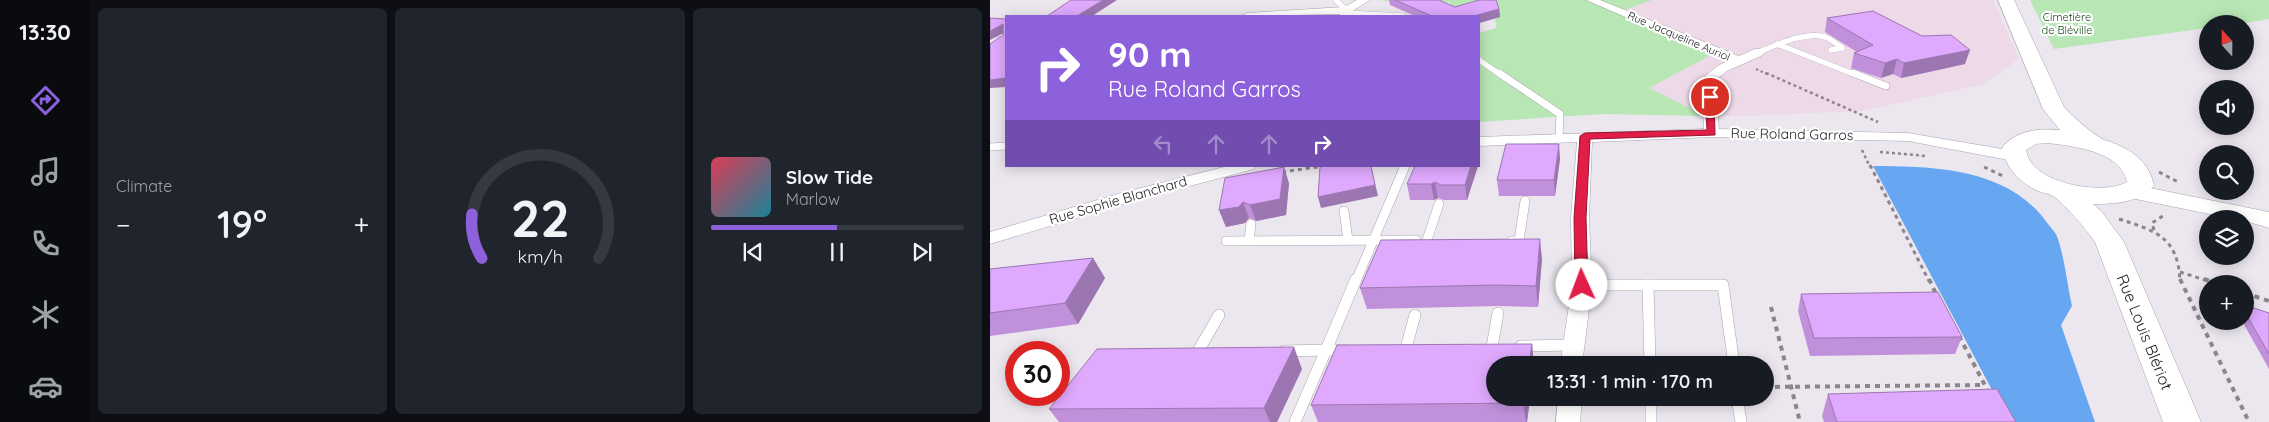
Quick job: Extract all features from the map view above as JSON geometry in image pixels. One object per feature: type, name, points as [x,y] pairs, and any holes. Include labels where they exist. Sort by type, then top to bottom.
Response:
[{"type":"main road","points":[[2006,0],[2054,109],[2069,126],[2121,156],[2130,198]]},
{"type":"main road","points":[[2047,136],[2054,109]]},
{"type":"main road","points":[[2009,166],[2014,148],[2021,142],[2047,136],[2099,145]]},
{"type":"main road","points":[[2009,166],[2017,163],[2029,174],[2063,190],[2094,197],[2130,198],[2183,195],[2269,220]]},
{"type":"main road","name":"Rue Louis Blériot","points":[[2063,190],[2092,218],[2130,198],[2182,422]]},
{"type":"street","points":[[1280,15],[1345,13],[1365,0]]},
{"type":"street","name":"Rue Jacqueline Auriol","points":[[1591,0],[1739,62]]},
{"type":"street","points":[[990,33],[1005,35]]},
{"type":"street","points":[[990,48],[1005,36]]},
{"type":"street","name":"Rue Jacqueline Auriol","points":[[1712,133],[1708,79],[1723,68],[1759,52]]},
{"type":"street","name":"Rue Roland Garros","points":[[1480,141],[1712,133],[1908,137],[2009,166]]},
{"type":"street","points":[[1571,356],[1582,285],[1580,218],[1585,136]]},
{"type":"street","name":"Rue Sophie Blanchard","points":[[990,238],[1127,197],[1244,167]]},
{"type":"street","points":[[1568,422],[1569,406]]},
{"type":"lane","points":[[1336,0],[1345,13],[1384,15]]},
{"type":"lane","points":[[1759,52],[1777,44],[1815,36],[1825,37],[1842,48],[1832,50]]},
{"type":"lane","points":[[1777,44],[1886,86]]},
{"type":"lane","points":[[1480,61],[1560,114],[1559,137]]},
{"type":"lane","points":[[990,147],[1005,146]]},
{"type":"lane","points":[[1295,422],[1405,167]]},
{"type":"lane","points":[[1501,240],[1519,241],[1524,200]]},
{"type":"lane","points":[[1226,241],[1432,240],[1439,204]]},
{"type":"lane","points":[[1344,211],[1348,240]]},
{"type":"lane","points":[[1249,240],[1251,224]]},
{"type":"lane","points":[[1582,285],[1724,285],[1733,356]]},
{"type":"lane","points":[[1648,285],[1650,356]]},
{"type":"lane","points":[[1498,313],[1496,347],[1572,345]]},
{"type":"lane","points":[[1406,348],[1415,314]]},
{"type":"lane","points":[[1216,352],[1196,353],[1219,315]]},
{"type":"lane","points":[[1276,351],[1352,350]]},
{"type":"lane","points":[[1651,406],[1652,422]]},
{"type":"lane","points":[[1738,406],[1741,422]]},
{"type":"path","points":[[1739,62],[1886,125],[1908,137]]},
{"type":"path","points":[[1928,156],[1860,150],[1938,298]]},
{"type":"path","points":[[1976,163],[2009,166]]},
{"type":"path","points":[[2154,230],[2152,223],[2180,206],[2186,186],[2130,198],[2154,230],[2171,243],[2180,272],[2180,282],[2249,422]]},
{"type":"path","points":[[2180,272],[2199,278]]},
{"type":"path","points":[[2254,296],[2269,301]]},
{"type":"path","points":[[1771,307],[1800,422]]},
{"type":"path","points":[[1957,333],[1992,400]]},
{"type":"path","points":[[1774,387],[1985,385]]},
{"type":"shaded area","points":[[1652,0],[1993,0],[2019,59],[1984,84],[1862,111],[1701,116],[1700,113],[1649,88],[1713,54],[1623,10]]},
{"type":"green space","points":[[1380,0],[1652,0],[1624,10],[1713,54],[1649,88],[1700,113],[1701,116],[1603,114],[1480,122],[1480,59],[1482,58],[1480,57],[1480,33],[1496,28],[1495,14],[1448,15],[1450,2],[1410,4]]},
{"type":"green space","name":"Cimetière de Bléville","points":[[2030,0],[2269,0],[2269,19],[2254,21],[2254,15],[2199,15],[2199,29],[2054,49]]},
{"type":"water","points":[[1873,166],[1943,169],[1989,180],[2010,190],[2029,203],[2045,220],[2058,239],[2072,306],[2061,325],[2095,422],[2009,422]]},
{"type":"building","points":[[1071,0],[1103,0],[1079,15],[1048,15]]},
{"type":"building","points":[[1395,0],[1439,0],[1455,7],[1479,0],[1496,0],[1499,9],[1478,15],[1430,15]]},
{"type":"building","points":[[1873,11],[1922,36],[1951,35],[1970,50],[1904,63],[1897,59],[1885,63],[1854,53],[1873,45],[1827,18]]},
{"type":"building","points":[[990,18],[1005,19],[1005,78],[990,80],[990,44],[1003,35],[1003,24],[990,31]]},
{"type":"building","points":[[1506,144],[1559,144],[1554,180],[1497,180]]},
{"type":"building","points":[[1284,167],[1280,199],[1250,205],[1243,202],[1239,207],[1219,210],[1225,178]]},
{"type":"building","points":[[1320,167],[1371,167],[1375,185],[1318,197]]},
{"type":"building","points":[[1415,167],[1471,167],[1465,185],[1441,185],[1435,182],[1431,184],[1407,184]]},
{"type":"building","points":[[1540,239],[1536,286],[1360,288],[1381,240]]},
{"type":"building","points":[[1093,258],[1065,303],[990,313],[990,269]]},
{"type":"building","points":[[1938,292],[1962,337],[1814,338],[1801,294]]},
{"type":"building","points":[[2254,308],[2269,313],[2269,354],[2254,328]]},
{"type":"building","points":[[1532,344],[1530,356],[1486,356],[1486,403],[1311,405],[1337,345]]},
{"type":"building","points":[[1294,347],[1264,408],[1049,409],[1051,406],[1070,406],[1070,383],[1097,349]]},
{"type":"building","points":[[1997,389],[2016,422],[1837,422],[1828,394]]},
{"type":"route","points":[[1582,285],[1580,218],[1585,136],[1712,133],[1710,97]]}]
